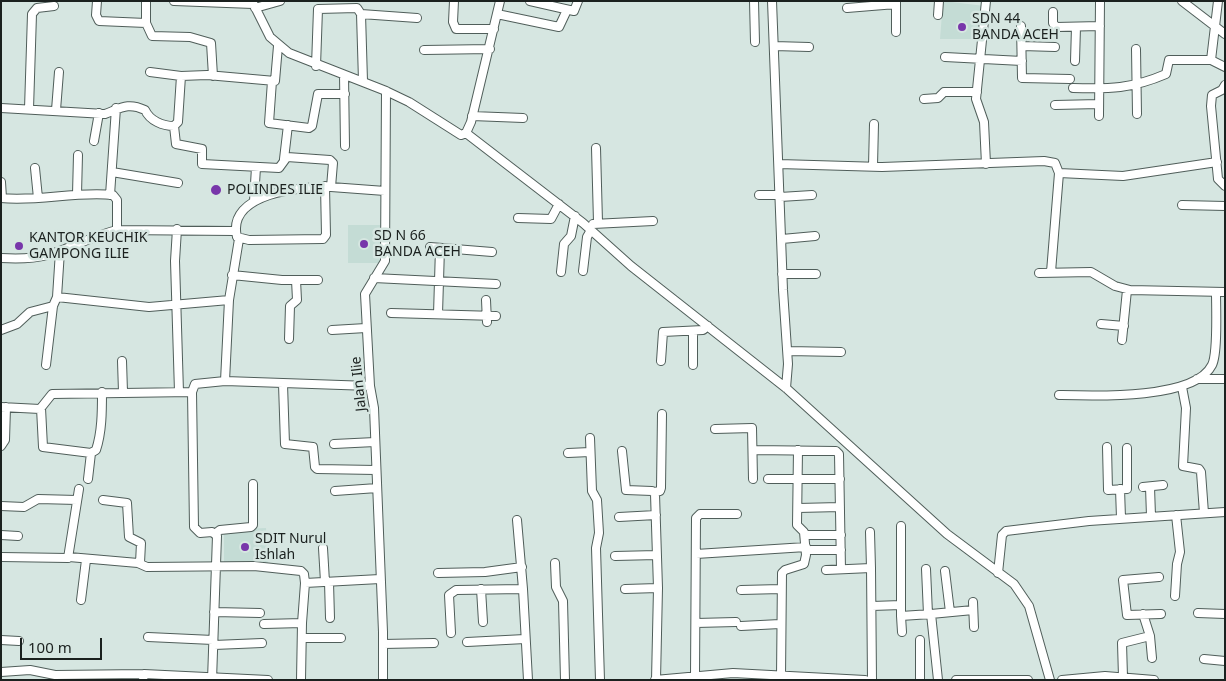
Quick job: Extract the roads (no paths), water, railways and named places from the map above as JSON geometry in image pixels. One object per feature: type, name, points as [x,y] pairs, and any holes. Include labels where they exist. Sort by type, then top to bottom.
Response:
[{"type":"street","points":[[97,1],[96,15],[99,21],[146,23]]},
{"type":"street","points":[[146,1],[146,23],[152,36],[190,37],[211,43],[213,76]]},
{"type":"street","points":[[174,1],[253,4],[280,1]]},
{"type":"street","points":[[454,1],[456,29],[494,29]]},
{"type":"street","points":[[466,133],[490,49],[500,1]]},
{"type":"street","points":[[530,1],[574,11],[578,1]]},
{"type":"street","points":[[754,1],[755,42]]},
{"type":"street","points":[[772,1],[782,274],[788,351],[786,388]]},
{"type":"street","points":[[938,15],[939,1]]},
{"type":"street","points":[[986,1],[977,92],[977,103],[984,122],[986,164]]},
{"type":"street","points":[[1099,116],[1100,1]]},
{"type":"street","points":[[1182,1],[1225,34]]},
{"type":"street","points":[[1211,60],[1218,1]]},
{"type":"street","points":[[847,8],[896,3],[896,32]]},
{"type":"street","points":[[29,109],[32,14],[37,8],[54,4],[54,16]]},
{"type":"street","points":[[253,4],[267,32],[278,46],[316,66],[363,81],[409,102],[457,134],[466,133],[575,216],[632,266],[786,388],[946,534],[1014,584],[1029,606],[1050,680]]},
{"type":"street","points":[[316,66],[318,5],[357,8],[361,14],[363,81]]},
{"type":"street","points":[[497,14],[559,27],[567,10]]},
{"type":"street","points":[[1053,12],[1054,25],[1076,27],[1100,26]]},
{"type":"street","points":[[361,14],[417,18]]},
{"type":"street","points":[[1021,26],[1022,78],[1070,79]]},
{"type":"street","points":[[1075,61],[1076,27]]},
{"type":"street","points":[[278,46],[276,79],[272,81],[269,123],[312,126],[318,94],[345,94]]},
{"type":"street","points":[[774,46],[809,48]]},
{"type":"street","points":[[1022,46],[1055,47]]},
{"type":"street","points":[[424,50],[490,49]]},
{"type":"street","points":[[1136,49],[1136,114]]},
{"type":"street","points":[[945,57],[1022,61]]},
{"type":"street","points":[[1073,88],[1121,89],[1136,85],[1166,74],[1169,60],[1211,60],[1225,66]]},
{"type":"street","points":[[56,110],[59,72]]},
{"type":"street","points":[[150,72],[181,76],[213,76],[272,81]]},
{"type":"street","points":[[344,75],[345,146]]},
{"type":"street","points":[[181,76],[178,122],[174,126],[176,144],[200,147],[202,149],[202,164],[281,168],[284,159],[288,125]]},
{"type":"street","points":[[1225,85],[1222,90],[1211,98],[1218,179],[1225,186]]},
{"type":"street","name":"Jalan Ilie","points":[[383,680],[374,408],[370,386],[365,294],[385,261],[386,91]]},
{"type":"street","points":[[924,99],[938,98],[944,92],[977,92]]},
{"type":"street","points":[[1056,105],[1099,104]]},
{"type":"street","points":[[1,108],[99,113],[108,113],[116,108],[140,108],[145,110],[148,117],[174,126]]},
{"type":"street","points":[[110,194],[116,108]]},
{"type":"street","points":[[94,141],[99,113]]},
{"type":"street","points":[[472,116],[523,118]]},
{"type":"street","points":[[874,124],[874,166]]},
{"type":"street","points":[[596,148],[598,222]]},
{"type":"street","points":[[77,194],[78,156]]},
{"type":"street","points":[[239,239],[319,241],[326,235],[328,186],[332,161],[284,159]]},
{"type":"street","points":[[1059,173],[1122,176],[1217,162]]},
{"type":"street","points":[[779,164],[874,166],[1055,163],[1059,173],[1051,272]]},
{"type":"street","points":[[254,201],[256,167]]},
{"type":"street","points":[[36,168],[38,198]]},
{"type":"street","points":[[112,172],[178,183]]},
{"type":"street","points":[[1,182],[2,198],[110,194],[117,200],[117,230]]},
{"type":"street","points":[[225,381],[229,300],[239,239],[235,231],[240,215],[254,201],[268,195],[328,186],[385,191]]},
{"type":"street","points":[[759,195],[812,196]]},
{"type":"street","points":[[518,218],[551,220],[559,204]]},
{"type":"street","points":[[1182,205],[1225,206]]},
{"type":"street","points":[[561,272],[564,244],[571,236],[575,216]]},
{"type":"street","points":[[582,270],[589,228],[598,222],[652,221]]},
{"type":"street","points":[[1,258],[27,259],[60,251],[99,234],[117,230],[177,229],[235,231]]},
{"type":"street","points":[[177,229],[176,304],[179,392]]},
{"type":"street","points":[[782,238],[815,236]]},
{"type":"street","points":[[430,247],[492,252]]},
{"type":"street","points":[[438,314],[440,248]]},
{"type":"street","points":[[46,366],[54,306],[57,297],[60,251]]},
{"type":"street","points":[[1040,273],[1091,272],[1115,286],[1130,290],[1220,292],[1214,360],[1208,372],[1197,379],[1182,387],[1164,392],[1058,395]]},
{"type":"street","points":[[782,274],[816,274]]},
{"type":"street","points":[[232,275],[318,280]]},
{"type":"street","points":[[374,278],[496,284]]},
{"type":"street","points":[[289,339],[290,306],[297,300],[296,280]]},
{"type":"street","points":[[1122,340],[1127,290],[1130,290]]},
{"type":"street","points":[[57,297],[149,307],[229,300]]},
{"type":"street","points":[[486,300],[487,319]]},
{"type":"street","points":[[1,330],[17,324],[30,312],[54,306]]},
{"type":"street","points":[[391,313],[438,314],[487,319],[496,316]]},
{"type":"street","points":[[1101,324],[1124,326]]},
{"type":"street","points":[[661,361],[663,332],[703,330],[708,326]]},
{"type":"street","points":[[332,330],[366,328]]},
{"type":"street","points":[[693,330],[693,365]]},
{"type":"street","points":[[788,351],[841,352]]},
{"type":"street","points":[[122,361],[123,392]]},
{"type":"street","points":[[1197,379],[1225,379]]},
{"type":"street","points":[[253,484],[253,525],[251,527],[220,530],[216,533],[200,532],[194,527],[192,392],[195,384],[225,381],[370,386]]},
{"type":"street","points":[[283,384],[285,444],[313,446],[314,467],[317,469],[376,470]]},
{"type":"street","points":[[1182,387],[1186,408],[1183,466],[1199,469],[1201,472],[1204,513]]},
{"type":"street","points":[[102,392],[102,419],[96,450],[91,453],[43,447],[41,408],[52,394],[102,392],[192,392]]},
{"type":"street","points":[[1,446],[5,440],[4,407],[41,408]]},
{"type":"street","points":[[622,451],[626,490],[660,491],[662,488],[662,414]]},
{"type":"street","points":[[715,429],[752,428],[753,479]]},
{"type":"street","points":[[590,438],[592,491],[597,500],[599,534],[596,548],[600,680]]},
{"type":"street","points":[[334,444],[375,442]]},
{"type":"street","points":[[1107,448],[1108,490],[1127,489],[1127,448]]},
{"type":"street","points":[[753,450],[836,451],[840,458],[841,569]]},
{"type":"street","points":[[785,678],[780,624],[782,573],[785,570],[804,564],[808,548],[805,535],[797,525],[798,450]]},
{"type":"street","points":[[568,453],[590,452]]},
{"type":"street","points":[[88,479],[91,453]]},
{"type":"street","points":[[768,479],[840,478]]},
{"type":"street","points":[[1150,516],[1146,487],[1163,486]]},
{"type":"street","points":[[335,491],[377,488]]},
{"type":"street","points":[[69,557],[79,489]]},
{"type":"street","points":[[1120,489],[1121,518]]},
{"type":"street","points":[[654,492],[658,588],[656,680],[696,676],[709,677],[733,673],[785,678],[865,680]]},
{"type":"street","points":[[1,506],[24,507],[38,499],[77,500]]},
{"type":"street","points":[[104,500],[127,503],[129,537],[141,543],[140,563]]},
{"type":"street","points":[[798,508],[840,507]]},
{"type":"street","points":[[998,573],[1002,535],[1006,531],[1121,518],[1225,512]]},
{"type":"street","points":[[696,676],[696,518],[699,514],[737,514]]},
{"type":"street","points":[[619,517],[656,515]]},
{"type":"street","points":[[1175,596],[1177,564],[1180,552],[1176,515]]},
{"type":"street","points":[[517,520],[522,567],[528,680]]},
{"type":"street","points":[[901,526],[902,632]]},
{"type":"street","points":[[870,532],[872,680]]},
{"type":"street","points":[[212,678],[217,566],[216,533]]},
{"type":"street","points":[[805,535],[841,535]]},
{"type":"street","points":[[1,536],[18,536]]},
{"type":"street","points":[[323,548],[330,618]]},
{"type":"street","points":[[696,554],[808,548],[841,550]]},
{"type":"street","points":[[615,556],[657,555]]},
{"type":"street","points":[[1,557],[69,557],[86,560],[140,563],[147,567],[254,566],[300,571],[304,574],[301,680]]},
{"type":"street","points":[[81,600],[86,560]]},
{"type":"street","points":[[555,563],[556,587],[563,601],[565,680]]},
{"type":"street","points":[[438,573],[485,572],[522,567]]},
{"type":"street","points":[[826,570],[871,568]]},
{"type":"street","points":[[926,569],[929,614],[938,680]]},
{"type":"street","points":[[945,571],[950,612]]},
{"type":"street","points":[[1159,577],[1120,579],[1127,615],[1161,614]]},
{"type":"street","points":[[304,583],[380,579]]},
{"type":"street","points":[[624,589],[658,588]]},
{"type":"street","points":[[481,589],[483,622]]},
{"type":"street","points":[[451,633],[449,595],[456,590],[523,589]]},
{"type":"street","points":[[741,590],[781,589]]},
{"type":"street","points":[[872,606],[901,605]]},
{"type":"street","points":[[901,616],[950,612],[973,606],[974,627]]},
{"type":"street","points":[[214,612],[260,613]]},
{"type":"street","points":[[1198,613],[1225,614]]},
{"type":"street","points":[[1143,614],[1150,636],[1152,658]]},
{"type":"street","points":[[696,623],[780,624]]},
{"type":"street","points":[[264,624],[302,624]]},
{"type":"street","points":[[1123,677],[1122,643],[1150,636]]},
{"type":"street","points":[[148,637],[214,642],[262,643]]},
{"type":"street","points":[[303,638],[342,638]]},
{"type":"street","points":[[466,642],[526,638]]},
{"type":"street","points":[[1,640],[19,641]]},
{"type":"street","points":[[920,640],[920,680]]},
{"type":"street","points":[[383,644],[434,643]]},
{"type":"street","points":[[1204,659],[1225,661]]},
{"type":"street","points":[[1,672],[11,673],[30,670],[52,677],[268,680]]},
{"type":"street","points":[[1062,680],[1123,677],[1154,680]]},
{"type":"street","points":[[956,680],[1028,680]]},
{"type":"place","name":"SDN 44 BANDA ACEH","points":[[962,27]]},
{"type":"place","name":"POLINDES ILIE","points":[[216,190]]},
{"type":"place","name":"SD N 66 BANDA ACEH","points":[[364,244]]},
{"type":"place","name":"KANTOR KEUCHIK GAMPONG ILIE","points":[[19,246]]},
{"type":"place","name":"SDIT Nurul Ishlah","points":[[245,547]]}]
